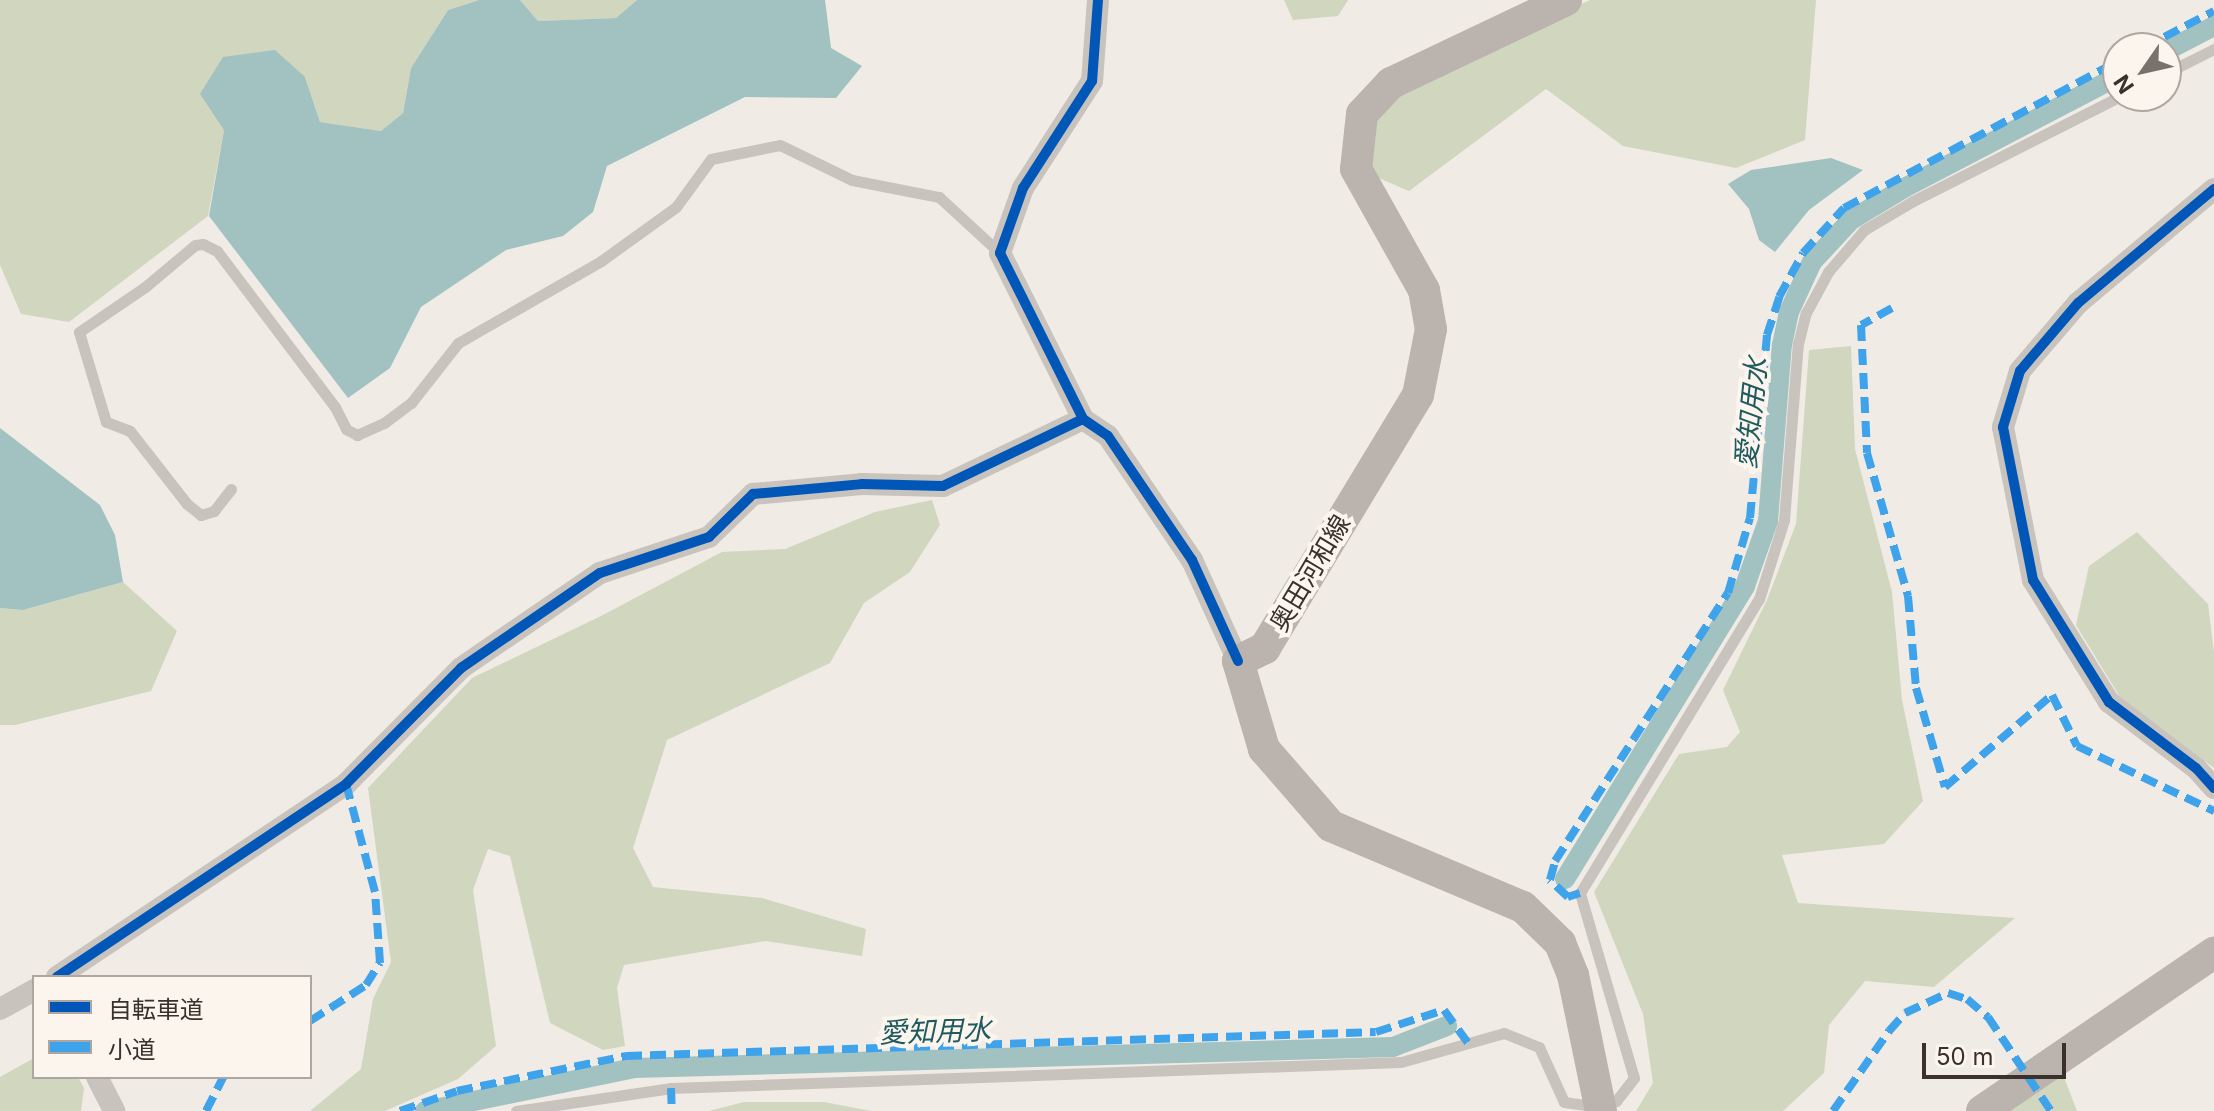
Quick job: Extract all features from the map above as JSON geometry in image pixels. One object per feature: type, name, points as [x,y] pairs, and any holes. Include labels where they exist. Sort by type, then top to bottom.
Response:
[{"type":"main road","name":"奥田河和線","points":[[1238,661],[1265,648],[1418,395],[1431,329],[1424,290],[1356,169],[1362,114],[1391,83],[1566,0]]},
{"type":"main road","points":[[1238,661],[1264,749],[1331,826],[1523,907],[1560,943],[1573,975],[1600,1109]]},
{"type":"main road","points":[[1982,1111],[2214,953]]},
{"type":"street","points":[[1098,0],[1092,81],[1023,188],[1000,253],[1083,419],[1108,436],[1192,560],[1238,661]]},
{"type":"street","points":[[2214,189],[2078,303],[2020,371],[2003,427],[2033,580],[2109,702],[2196,768],[2214,788]]},
{"type":"street","points":[[60,975],[346,784],[461,668],[600,573],[709,537],[753,494],[862,484],[943,486],[1083,419]]},
{"type":"street","points":[[0,1009],[32,991]]},
{"type":"street","points":[[98,1079],[114,1111]]},
{"type":"lane","points":[[2182,65],[2214,49]]},
{"type":"lane","points":[[516,1111],[671,1088],[1401,1062],[1504,1033],[1539,1047],[1564,1102],[1600,1109],[1616,1101],[1634,1078],[1580,893],[1759,599],[1784,520],[1798,344],[1806,313],[1828,272],[1864,230],[1913,201],[2102,106]]},
{"type":"lane","points":[[231,489],[214,511],[201,515],[187,504],[130,431],[106,422],[79,332],[145,287],[195,245],[203,244],[217,251],[335,407],[346,429],[357,435],[384,423],[411,403],[458,343],[601,261],[676,207],[711,159],[780,145],[852,180],[939,197],[1000,253]]},
{"type":"green space","points":[[0,0],[479,0],[448,10],[411,68],[403,113],[381,131],[320,122],[305,77],[224,130],[208,216],[69,322],[21,314],[0,265]]},
{"type":"green space","points":[[520,0],[637,0],[616,18],[538,21]]},
{"type":"green space","points":[[1284,0],[1348,0],[1338,16],[1293,20]]},
{"type":"green space","points":[[1590,0],[1816,0],[1805,140],[1736,168],[1623,146],[1546,89],[1409,191],[1369,174],[1371,127],[1401,88]]},
{"type":"green space","points":[[1851,346],[1855,449],[1892,592],[1902,700],[1923,801],[1884,844],[1782,855],[1798,903],[2015,918],[1934,987],[1865,981],[1829,1025],[1824,1073],[1783,1111],[1636,1111],[1653,1083],[1643,1014],[1594,892],[1679,754],[1727,747],[1740,732],[1723,690],[1767,600],[1796,524],[1809,350]]},
{"type":"green space","points":[[932,500],[940,525],[910,572],[864,603],[830,663],[667,740],[633,848],[653,887],[762,898],[866,929],[862,956],[766,941],[624,965],[617,988],[625,1046],[603,1050],[550,1023],[510,856],[488,849],[473,890],[496,1046],[458,1079],[385,1111],[310,1111],[361,1069],[373,999],[391,962],[368,788],[472,678],[601,616],[722,552],[785,549],[875,512]]},
{"type":"green space","points":[[2137,532],[2208,604],[2214,652],[2214,768],[2120,697],[2076,625],[2089,566]]},
{"type":"green space","points":[[123,582],[177,631],[151,691],[15,725],[0,725],[0,608],[23,610]]},
{"type":"green space","points":[[32,1059],[32,1079],[79,1079],[84,1088],[81,1111],[0,1111],[0,1077]]},
{"type":"green space","points":[[2062,1072],[2077,1111],[2005,1111]]},
{"type":"green space","points":[[744,1102],[824,1102],[871,1111],[709,1111]]},
{"type":"water","points":[[479,0],[520,0],[538,21],[616,18],[637,0],[825,0],[831,48],[862,66],[836,98],[745,97],[607,166],[593,212],[563,236],[506,250],[421,307],[390,368],[348,398],[209,216],[224,130],[200,94],[223,57],[275,50],[305,77],[320,122],[381,131],[403,113],[411,68],[448,10]]},
{"type":"water","points":[[1831,158],[1863,170],[1809,210],[1775,252],[1759,240],[1749,209],[1728,184],[1751,170]]},
{"type":"water","points":[[0,428],[100,505],[115,535],[123,582],[23,610],[0,608]]},
{"type":"waterway","name":"愛知用水","points":[[2182,43],[2214,26]]},
{"type":"waterway","name":"愛知用水","points":[[1565,879],[1745,586],[1768,521],[1782,345],[1789,312],[1812,262],[1851,220],[1904,188],[2102,84]]},
{"type":"waterway","name":"愛知用水","points":[[425,1111],[634,1068],[1393,1047],[1447,1026]]},
{"type":"marked path","points":[[2174,32],[2214,11]]},
{"type":"marked path","points":[[1580,893],[1568,897],[1550,880],[1555,861],[1728,593],[1750,518],[1767,335],[1779,297],[1803,253],[1844,208],[2102,70]]},
{"type":"marked path","points":[[1892,308],[1861,325],[1867,453],[1908,596],[1916,688],[1945,787],[2052,695],[2077,746],[2214,811]]},
{"type":"marked path","points":[[312,1020],[366,985],[380,963],[375,892],[346,784]]},
{"type":"marked path","points":[[1833,1111],[1905,1013],[1948,993],[1967,999],[1988,1017],[2051,1111]]},
{"type":"marked path","points":[[400,1111],[457,1091],[626,1056],[1376,1032],[1444,1010],[1468,1043]]},
{"type":"marked path","points":[[206,1111],[222,1079]]},
{"type":"marked path","points":[[671,1088],[672,1111]]},
{"type":"cycle path","points":[[1098,0],[1092,81],[1023,188],[1000,253],[1083,419],[1108,436],[1192,560],[1238,661]]},
{"type":"cycle path","points":[[2214,189],[2078,303],[2020,371],[2003,427],[2033,580],[2109,702],[2196,768],[2214,788]]},
{"type":"cycle path","points":[[60,975],[346,784],[461,668],[600,573],[709,537],[753,494],[862,484],[943,486],[1083,419]]}]
